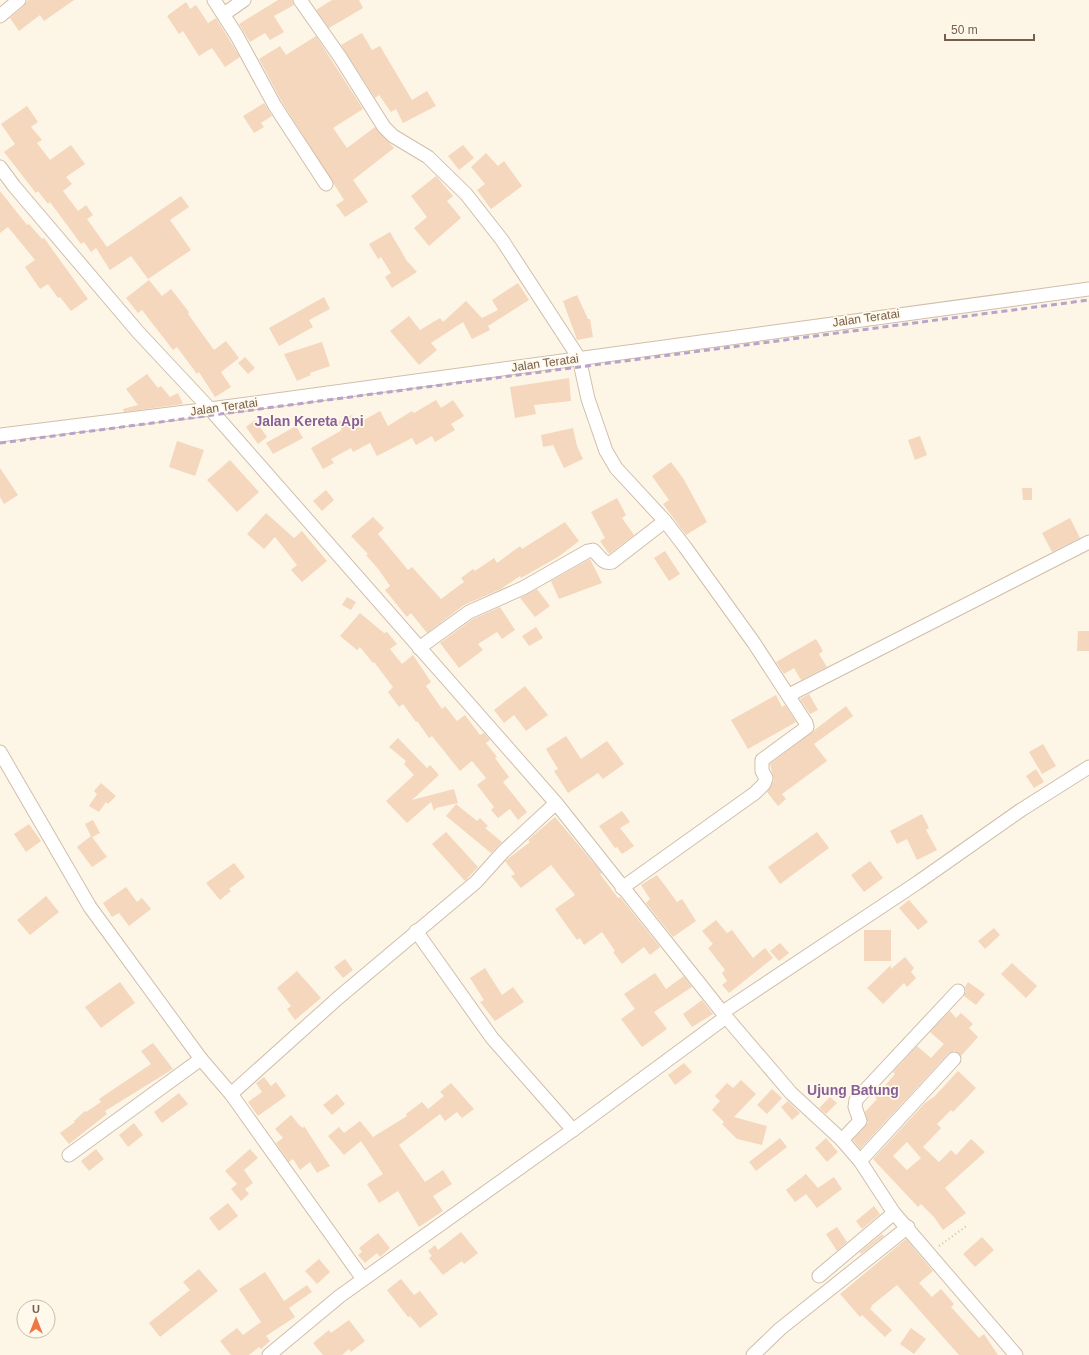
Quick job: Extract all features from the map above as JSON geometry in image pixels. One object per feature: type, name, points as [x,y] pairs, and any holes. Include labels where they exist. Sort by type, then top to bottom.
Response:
[{"type":"street","points":[[0,16],[19,0]]},
{"type":"street","points":[[214,0],[224,14],[275,106],[326,184]]},
{"type":"street","points":[[224,14],[244,0]]},
{"type":"street","points":[[300,0],[340,57],[384,127],[393,136],[428,157],[466,194],[486,218],[579,358],[588,399],[606,451],[618,472],[665,521],[754,643],[789,695],[806,727],[762,760],[762,771],[766,778],[764,784],[736,808],[622,888]]},
{"type":"street","points":[[0,167],[14,186],[138,332],[210,409],[556,803],[724,1015],[791,1093],[842,1140],[860,1161],[894,1213],[908,1227],[928,1253],[1016,1355]]},
{"type":"street","name":"Jalan Teratai","points":[[0,435],[210,409],[1089,289]]},
{"type":"street","points":[[419,648],[469,612],[523,588],[588,551],[593,550],[603,561],[608,564],[612,562],[665,521]]},
{"type":"street","points":[[789,695],[1089,542]]},
{"type":"street","points":[[0,752],[90,907],[200,1059],[231,1094],[363,1279]]},
{"type":"street","points":[[269,1355],[322,1310],[363,1279],[573,1130],[724,1015],[918,883],[1021,810],[1089,767]]},
{"type":"street","points":[[231,1094],[416,931],[476,882],[503,852],[556,803]]},
{"type":"street","points":[[416,931],[492,1038],[573,1130]]},
{"type":"street","points":[[842,1140],[860,1121],[855,1107],[856,1100],[958,992]]},
{"type":"street","points":[[69,1155],[200,1059]]},
{"type":"street","points":[[860,1161],[954,1059]]},
{"type":"street","points":[[819,1276],[894,1213]]},
{"type":"street","points":[[753,1355],[780,1329],[908,1227]]},
{"type":"path","points":[[928,1253],[968,1225]]},
{"type":"building","points":[[28,0],[74,0],[44,21],[40,15],[19,31],[10,18],[24,6]]},
{"type":"building","points":[[278,0],[292,0],[294,5],[274,16],[284,32],[270,40],[265,33],[250,42],[239,24]]},
{"type":"building","points":[[332,0],[359,0],[363,8],[329,28],[316,10]]},
{"type":"building","points":[[186,2],[190,9],[196,5],[208,23],[216,18],[240,57],[225,67],[212,48],[199,56],[183,31],[179,34],[167,16]]},
{"type":"building","points":[[362,33],[372,50],[380,46],[412,100],[427,91],[436,106],[403,123],[396,109],[391,112],[379,95],[375,98],[341,45]]},
{"type":"building","points":[[316,36],[363,109],[333,128],[347,148],[375,127],[394,148],[353,180],[368,202],[345,217],[336,205],[344,200],[282,102],[259,59],[280,46],[286,55]]},
{"type":"building","points":[[264,103],[272,116],[261,123],[264,127],[254,133],[243,116]]},
{"type":"building","points":[[27,106],[38,122],[31,127],[42,140],[37,143],[50,160],[71,145],[85,164],[66,177],[72,184],[63,191],[78,211],[86,205],[93,215],[87,219],[107,247],[181,196],[189,207],[170,220],[191,250],[148,279],[131,256],[110,270],[96,248],[91,252],[84,242],[81,244],[50,202],[48,204],[38,191],[36,193],[4,152],[15,144],[1,124]]},
{"type":"building","points":[[463,145],[474,158],[459,170],[448,156]]},
{"type":"building","points":[[486,153],[498,166],[504,161],[522,186],[491,209],[477,190],[485,184],[471,167]]},
{"type":"building","points":[[436,176],[453,196],[447,201],[461,218],[429,246],[414,228],[427,217],[411,196]]},
{"type":"building","points":[[0,191],[27,225],[29,224],[42,239],[44,238],[88,299],[71,311],[60,297],[58,298],[48,284],[40,289],[25,267],[35,260],[8,227],[0,233]]},
{"type":"building","points":[[390,232],[407,261],[417,272],[392,288],[385,277],[391,273],[381,257],[378,259],[369,244]]},
{"type":"building","points":[[149,280],[162,296],[171,289],[189,312],[188,314],[214,350],[226,341],[239,358],[221,372],[231,387],[215,397],[199,372],[197,374],[177,347],[173,350],[142,310],[138,313],[126,298]]},
{"type":"building","points":[[518,283],[529,300],[488,326],[490,330],[472,339],[463,322],[431,343],[437,350],[419,365],[390,331],[409,316],[420,330],[440,318],[443,322],[466,301],[482,318],[498,310],[492,300]]},
{"type":"building","points":[[577,295],[588,319],[590,319],[593,337],[577,340],[563,301]]},
{"type":"building","points":[[324,297],[330,309],[309,320],[313,327],[279,346],[269,328]]},
{"type":"building","points":[[322,342],[330,366],[310,373],[311,375],[297,381],[284,354]]},
{"type":"building","points":[[245,357],[255,368],[248,374],[238,363]]},
{"type":"building","points":[[147,374],[158,388],[161,386],[170,397],[178,393],[183,404],[124,412],[123,409],[138,405],[126,389]]},
{"type":"building","points":[[569,378],[571,401],[534,405],[536,414],[515,418],[510,387]]},
{"type":"building","points":[[436,400],[441,408],[453,400],[464,416],[451,424],[455,430],[435,442],[432,436],[416,445],[412,438],[377,456],[370,443],[353,452],[351,448],[331,459],[334,463],[323,469],[311,448],[342,430],[338,422],[352,415],[357,424],[380,411],[388,426],[412,411],[414,413]]},
{"type":"building","points":[[255,420],[267,437],[258,444],[246,427]]},
{"type":"building","points":[[296,426],[303,438],[273,454],[266,443]]},
{"type":"building","points":[[573,428],[577,446],[583,459],[564,468],[553,445],[543,447],[541,435]]},
{"type":"building","points":[[920,436],[927,455],[915,460],[908,440]]},
{"type":"building","points":[[177,441],[204,450],[195,476],[169,467]]},
{"type":"building","points":[[230,460],[259,492],[237,512],[207,480]]},
{"type":"building","points":[[671,462],[683,478],[707,522],[686,535],[663,504],[669,500],[652,476]]},
{"type":"building","points":[[0,468],[18,495],[4,504],[0,497]]},
{"type":"building","points":[[1022,488],[1032,488],[1032,500],[1023,500]]},
{"type":"building","points":[[326,490],[334,500],[322,511],[313,501]]},
{"type":"building","points":[[617,498],[626,515],[622,518],[634,535],[609,554],[600,541],[605,538],[591,512]]},
{"type":"building","points":[[266,513],[294,538],[302,531],[327,561],[302,582],[291,570],[297,565],[275,537],[264,549],[247,534]]},
{"type":"building","points":[[373,517],[384,528],[378,534],[408,570],[412,567],[441,599],[464,582],[461,578],[473,569],[475,571],[494,558],[497,563],[520,546],[522,549],[565,522],[579,541],[558,557],[521,578],[520,576],[501,589],[464,605],[427,633],[411,613],[407,617],[385,590],[390,586],[366,555],[368,554],[351,536]]},
{"type":"building","points":[[1070,518],[1080,538],[1052,552],[1042,533]]},
{"type":"building","points":[[665,551],[680,574],[669,581],[654,558]]},
{"type":"building","points":[[590,559],[602,583],[559,599],[551,581]]},
{"type":"building","points":[[537,589],[550,606],[535,617],[520,598]]},
{"type":"building","points":[[347,597],[356,602],[351,610],[342,605]]},
{"type":"building","points":[[500,607],[515,630],[502,639],[497,632],[478,644],[483,650],[459,668],[440,643],[473,619]]},
{"type":"building","points":[[360,613],[384,633],[387,632],[397,644],[390,649],[402,664],[413,655],[431,682],[426,686],[442,709],[445,706],[457,721],[465,715],[480,735],[484,733],[490,740],[486,743],[497,757],[495,758],[509,777],[503,782],[527,812],[518,820],[510,809],[498,818],[491,810],[494,807],[477,785],[486,778],[472,761],[460,771],[432,736],[429,738],[403,704],[399,707],[388,692],[393,687],[374,662],[373,663],[360,647],[357,650],[340,636]]},
{"type":"building","points":[[536,627],[543,638],[529,646],[522,636]]},
{"type":"building","points":[[1078,631],[1089,631],[1089,651],[1077,651]]},
{"type":"building","points":[[816,639],[823,651],[819,654],[827,667],[801,680],[794,668],[784,674],[776,662]]},
{"type":"building","points":[[525,686],[548,715],[526,731],[514,715],[504,723],[494,710]]},
{"type":"building","points":[[809,694],[818,710],[810,714],[800,699]]},
{"type":"building","points":[[776,695],[782,707],[785,705],[796,722],[748,749],[731,720]]},
{"type":"building","points":[[846,706],[853,716],[814,744],[827,761],[782,794],[786,799],[778,806],[767,792],[774,780],[770,764]]},
{"type":"building","points":[[566,736],[581,759],[607,741],[624,764],[603,779],[598,773],[568,793],[554,771],[558,769],[546,749]]},
{"type":"building","points":[[398,738],[427,768],[430,765],[439,775],[412,800],[454,789],[458,803],[436,808],[434,811],[431,802],[407,823],[386,801],[414,775],[404,764],[406,761],[389,747]]},
{"type":"building","points":[[1043,744],[1056,766],[1042,774],[1029,752]]},
{"type":"building","points":[[1036,769],[1044,782],[1034,788],[1026,776]]},
{"type":"building","points":[[101,783],[116,796],[108,804],[106,802],[99,812],[89,806],[97,794],[94,791]]},
{"type":"building","points":[[456,804],[477,821],[480,818],[488,826],[485,828],[502,842],[491,853],[446,816]]},
{"type":"building","points":[[622,811],[630,822],[620,828],[634,846],[622,854],[617,847],[615,848],[599,826]]},
{"type":"building","points":[[922,814],[929,828],[926,830],[937,850],[917,860],[907,839],[897,844],[890,831]]},
{"type":"building","points":[[555,817],[602,873],[600,874],[618,898],[620,897],[660,947],[650,955],[644,947],[622,964],[613,952],[615,951],[602,932],[584,945],[580,938],[577,940],[555,909],[575,895],[551,865],[521,888],[511,876],[515,874],[505,861],[530,842],[528,840]]},
{"type":"building","points":[[93,820],[100,833],[92,837],[107,857],[92,867],[77,847],[91,836],[85,824]]},
{"type":"building","points":[[29,824],[41,841],[26,852],[14,834]]},
{"type":"building","points":[[446,832],[478,867],[465,881],[432,844]]},
{"type":"building","points":[[817,832],[829,848],[780,884],[768,867]]},
{"type":"building","points":[[870,861],[883,878],[864,892],[851,875]]},
{"type":"building","points":[[234,863],[245,877],[229,889],[231,891],[220,900],[206,883]]},
{"type":"building","points":[[657,875],[677,902],[682,899],[696,921],[673,937],[646,903],[650,899],[641,885]]},
{"type":"building","points":[[126,887],[137,902],[142,898],[151,909],[129,926],[119,913],[112,917],[103,903]]},
{"type":"building","points":[[46,896],[59,912],[30,935],[17,920]]},
{"type":"building","points":[[909,900],[928,922],[918,930],[899,908]]},
{"type":"building","points":[[716,920],[727,933],[732,930],[753,958],[765,948],[773,958],[729,993],[722,985],[727,981],[722,973],[725,970],[708,948],[713,944],[702,931]]},
{"type":"building","points":[[994,928],[1000,935],[985,949],[978,941]]},
{"type":"building","points":[[864,930],[891,930],[891,961],[864,961]]},
{"type":"building","points":[[780,943],[789,953],[779,961],[770,951]]},
{"type":"building","points":[[905,957],[914,968],[911,972],[916,978],[907,987],[904,983],[883,1004],[867,988],[891,965],[891,969]]},
{"type":"building","points":[[345,959],[353,970],[343,978],[334,967]]},
{"type":"building","points":[[1012,963],[1037,986],[1026,998],[1001,974]]},
{"type":"building","points":[[485,968],[502,995],[513,987],[524,1002],[495,1021],[480,1002],[484,1000],[470,978]]},
{"type":"building","points":[[297,971],[321,998],[295,1020],[287,1009],[291,1006],[277,988]]},
{"type":"building","points":[[655,973],[666,989],[684,976],[692,987],[654,1012],[667,1029],[642,1047],[621,1019],[635,1009],[624,994]]},
{"type":"building","points":[[120,982],[135,1003],[101,1028],[85,1007]]},
{"type":"building","points":[[968,982],[985,994],[976,1005],[964,996],[966,992],[965,987]]},
{"type":"building","points":[[702,1000],[713,1014],[692,1027],[683,1014]]},
{"type":"building","points":[[950,1011],[956,1018],[961,1013],[973,1024],[969,1028],[978,1037],[961,1056],[955,1051],[948,1054],[860,1149],[853,1140],[868,1123],[865,1112],[877,1099],[875,1097],[895,1074],[893,1072],[917,1046],[931,1058],[944,1044],[930,1032]]},
{"type":"building","points":[[153,1043],[173,1069],[105,1111],[107,1114],[69,1144],[60,1133],[75,1122],[74,1121],[85,1111],[86,1112],[101,1102],[99,1099],[151,1064],[141,1051]]},
{"type":"building","points":[[684,1063],[692,1072],[675,1085],[668,1075]]},
{"type":"building","points":[[958,1071],[976,1088],[953,1112],[951,1110],[937,1124],[941,1128],[923,1147],[939,1162],[951,1150],[956,1155],[971,1139],[985,1152],[945,1188],[966,1213],[943,1230],[934,1217],[921,1204],[918,1207],[873,1159],[925,1103],[935,1096]],"holes":[[[907,1142],[921,1158],[907,1170],[893,1156]]]},
{"type":"building","points":[[264,1077],[271,1086],[276,1082],[286,1096],[258,1116],[248,1102],[262,1092],[256,1083]]},
{"type":"building","points":[[741,1080],[756,1094],[734,1117],[767,1126],[762,1145],[737,1139],[722,1124],[724,1122],[712,1110],[720,1101],[715,1096],[727,1083],[733,1088]]},
{"type":"building","points":[[451,1083],[474,1109],[462,1118],[457,1112],[445,1121],[440,1114],[399,1145],[425,1182],[443,1170],[452,1184],[433,1196],[443,1211],[419,1227],[398,1191],[379,1203],[367,1184],[383,1174],[361,1141],[344,1155],[328,1136],[339,1127],[344,1133],[360,1121],[373,1137],[407,1116],[406,1114],[422,1102],[428,1109],[444,1096],[440,1092]]},
{"type":"building","points":[[772,1089],[782,1098],[767,1114],[757,1105]]},
{"type":"building","points":[[179,1093],[188,1104],[162,1123],[154,1112]]},
{"type":"building","points":[[337,1094],[345,1104],[332,1115],[323,1105]]},
{"type":"building","points":[[830,1097],[837,1103],[826,1114],[819,1108]]},
{"type":"building","points":[[788,1101],[800,1113],[792,1120],[781,1107]]},
{"type":"building","points":[[291,1115],[299,1125],[303,1128],[304,1126],[330,1166],[317,1173],[310,1162],[300,1170],[293,1159],[289,1162],[276,1143],[283,1138],[275,1129]]},
{"type":"building","points":[[134,1123],[143,1135],[128,1147],[119,1135]]},
{"type":"building","points":[[780,1138],[787,1147],[756,1171],[749,1162]]},
{"type":"building","points":[[826,1138],[838,1152],[827,1162],[815,1148]]},
{"type":"building","points":[[96,1149],[104,1159],[89,1171],[81,1161]]},
{"type":"building","points":[[250,1149],[258,1158],[244,1170],[253,1183],[245,1189],[249,1194],[241,1201],[231,1189],[237,1184],[225,1171]]},
{"type":"building","points":[[806,1174],[818,1188],[834,1177],[842,1189],[817,1208],[806,1194],[795,1202],[786,1190]]},
{"type":"building","points":[[228,1203],[238,1216],[219,1231],[209,1218]]},
{"type":"building","points":[[874,1206],[880,1214],[862,1229],[856,1221]]},
{"type":"building","points":[[837,1227],[847,1242],[837,1251],[826,1234]]},
{"type":"building","points":[[461,1232],[478,1253],[464,1264],[462,1261],[443,1275],[429,1258],[432,1256],[428,1251],[435,1245],[438,1250]]},
{"type":"building","points":[[378,1233],[390,1248],[380,1257],[377,1253],[365,1263],[358,1255],[362,1252],[359,1248]]},
{"type":"building","points":[[882,1234],[884,1236],[861,1254],[860,1252]]},
{"type":"building","points":[[982,1237],[994,1250],[975,1267],[963,1254]]},
{"type":"building","points":[[906,1239],[933,1271],[919,1283],[932,1297],[941,1289],[954,1304],[951,1307],[979,1338],[984,1334],[998,1355],[959,1355],[897,1285],[871,1306],[872,1307],[870,1309],[892,1330],[885,1337],[862,1315],[860,1317],[840,1294]]},
{"type":"building","points":[[319,1259],[330,1272],[317,1284],[305,1271]]},
{"type":"building","points":[[199,1269],[218,1291],[160,1337],[149,1323],[190,1290],[183,1282]]},
{"type":"building","points":[[265,1272],[284,1301],[307,1285],[312,1292],[289,1308],[295,1317],[266,1336],[270,1341],[261,1349],[259,1347],[249,1355],[231,1355],[220,1341],[237,1328],[243,1335],[261,1322],[239,1289]]},
{"type":"building","points":[[401,1279],[414,1295],[420,1291],[438,1314],[420,1328],[410,1316],[408,1317],[387,1290]]},
{"type":"building","points":[[349,1320],[365,1341],[351,1352],[349,1349],[342,1355],[323,1355],[313,1343],[329,1330],[331,1333]]},
{"type":"building","points":[[911,1328],[926,1339],[914,1354],[900,1344]]},
{"type":"railway","points":[[0,443],[1089,300]]},
{"type":"district","name":"Jalan Kereta Api","points":[[309,421]]},
{"type":"district","name":"Ujung Batung","points":[[853,1090]]}]
